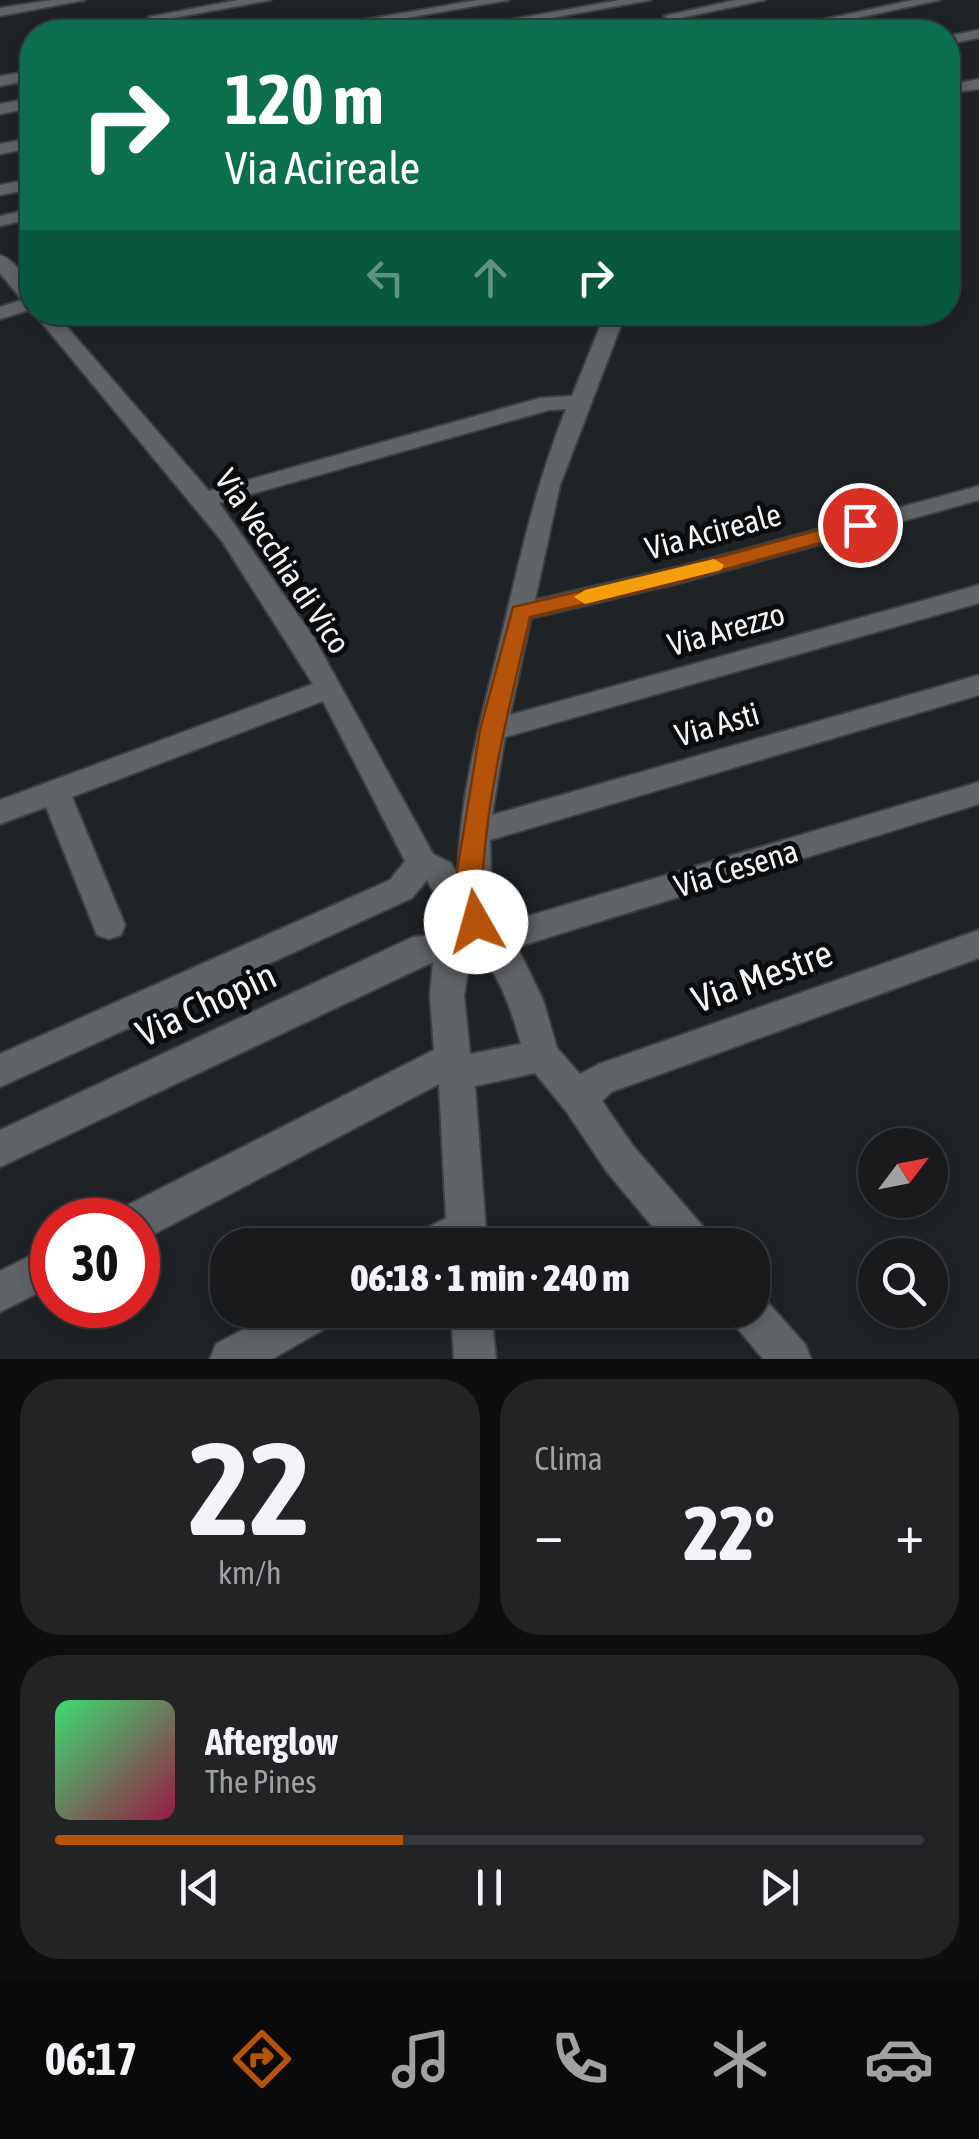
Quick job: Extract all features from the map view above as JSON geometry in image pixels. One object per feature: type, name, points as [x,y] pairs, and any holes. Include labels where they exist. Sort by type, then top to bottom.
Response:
[{"type":"street","points":[[0,12],[78,0]]},
{"type":"street","points":[[144,0],[159,20]]},
{"type":"street","points":[[156,17],[264,0]]},
{"type":"street","points":[[378,20],[502,0]]},
{"type":"street","points":[[523,20],[644,0]]},
{"type":"street","points":[[673,8],[758,0]]},
{"type":"street","points":[[833,20],[934,0]]},
{"type":"street","points":[[4,266],[20,287]]},
{"type":"street","name":"Via Vecchia di Vico","points":[[55,325],[203,500],[287,616],[422,862],[440,872],[471,933],[508,960],[526,1000],[542,1056]]},
{"type":"street","points":[[456,1228],[455,1066],[448,1008],[471,933],[470,872],[492,730],[521,612],[530,554],[557,462],[611,325]]},
{"type":"street","points":[[203,500],[548,403],[583,402]]},
{"type":"street","name":"Via Acireale","points":[[521,612],[683,574],[979,493]]},
{"type":"street","name":"Via Arezzo","points":[[492,730],[979,594]]},
{"type":"street","name":"Via Asti","points":[[476,832],[979,686]]},
{"type":"street","points":[[0,812],[327,690]]},
{"type":"street","points":[[55,792],[110,926]]},
{"type":"street","name":"Via Cesena","points":[[471,933],[979,794]]},
{"type":"street","points":[[0,1071],[401,888],[422,862]]},
{"type":"street","name":"Via Chopin","points":[[0,1148],[425,947],[471,933]]},
{"type":"street","name":"Via Mestre","points":[[579,1098],[599,1080],[979,944]]},
{"type":"street","points":[[160,1210],[455,1066],[542,1056],[679,1228]]},
{"type":"street","points":[[0,1292],[30,1276]]},
{"type":"street","points":[[232,1359],[288,1328]]},
{"type":"street","points":[[472,1328],[475,1359]]},
{"type":"street","points":[[763,1328],[790,1359]]},
{"type":"slow traffic","points":[[585,597],[714,565]]},
{"type":"route","points":[[476,922],[470,872],[492,730],[521,612],[683,574],[860,525]]}]
